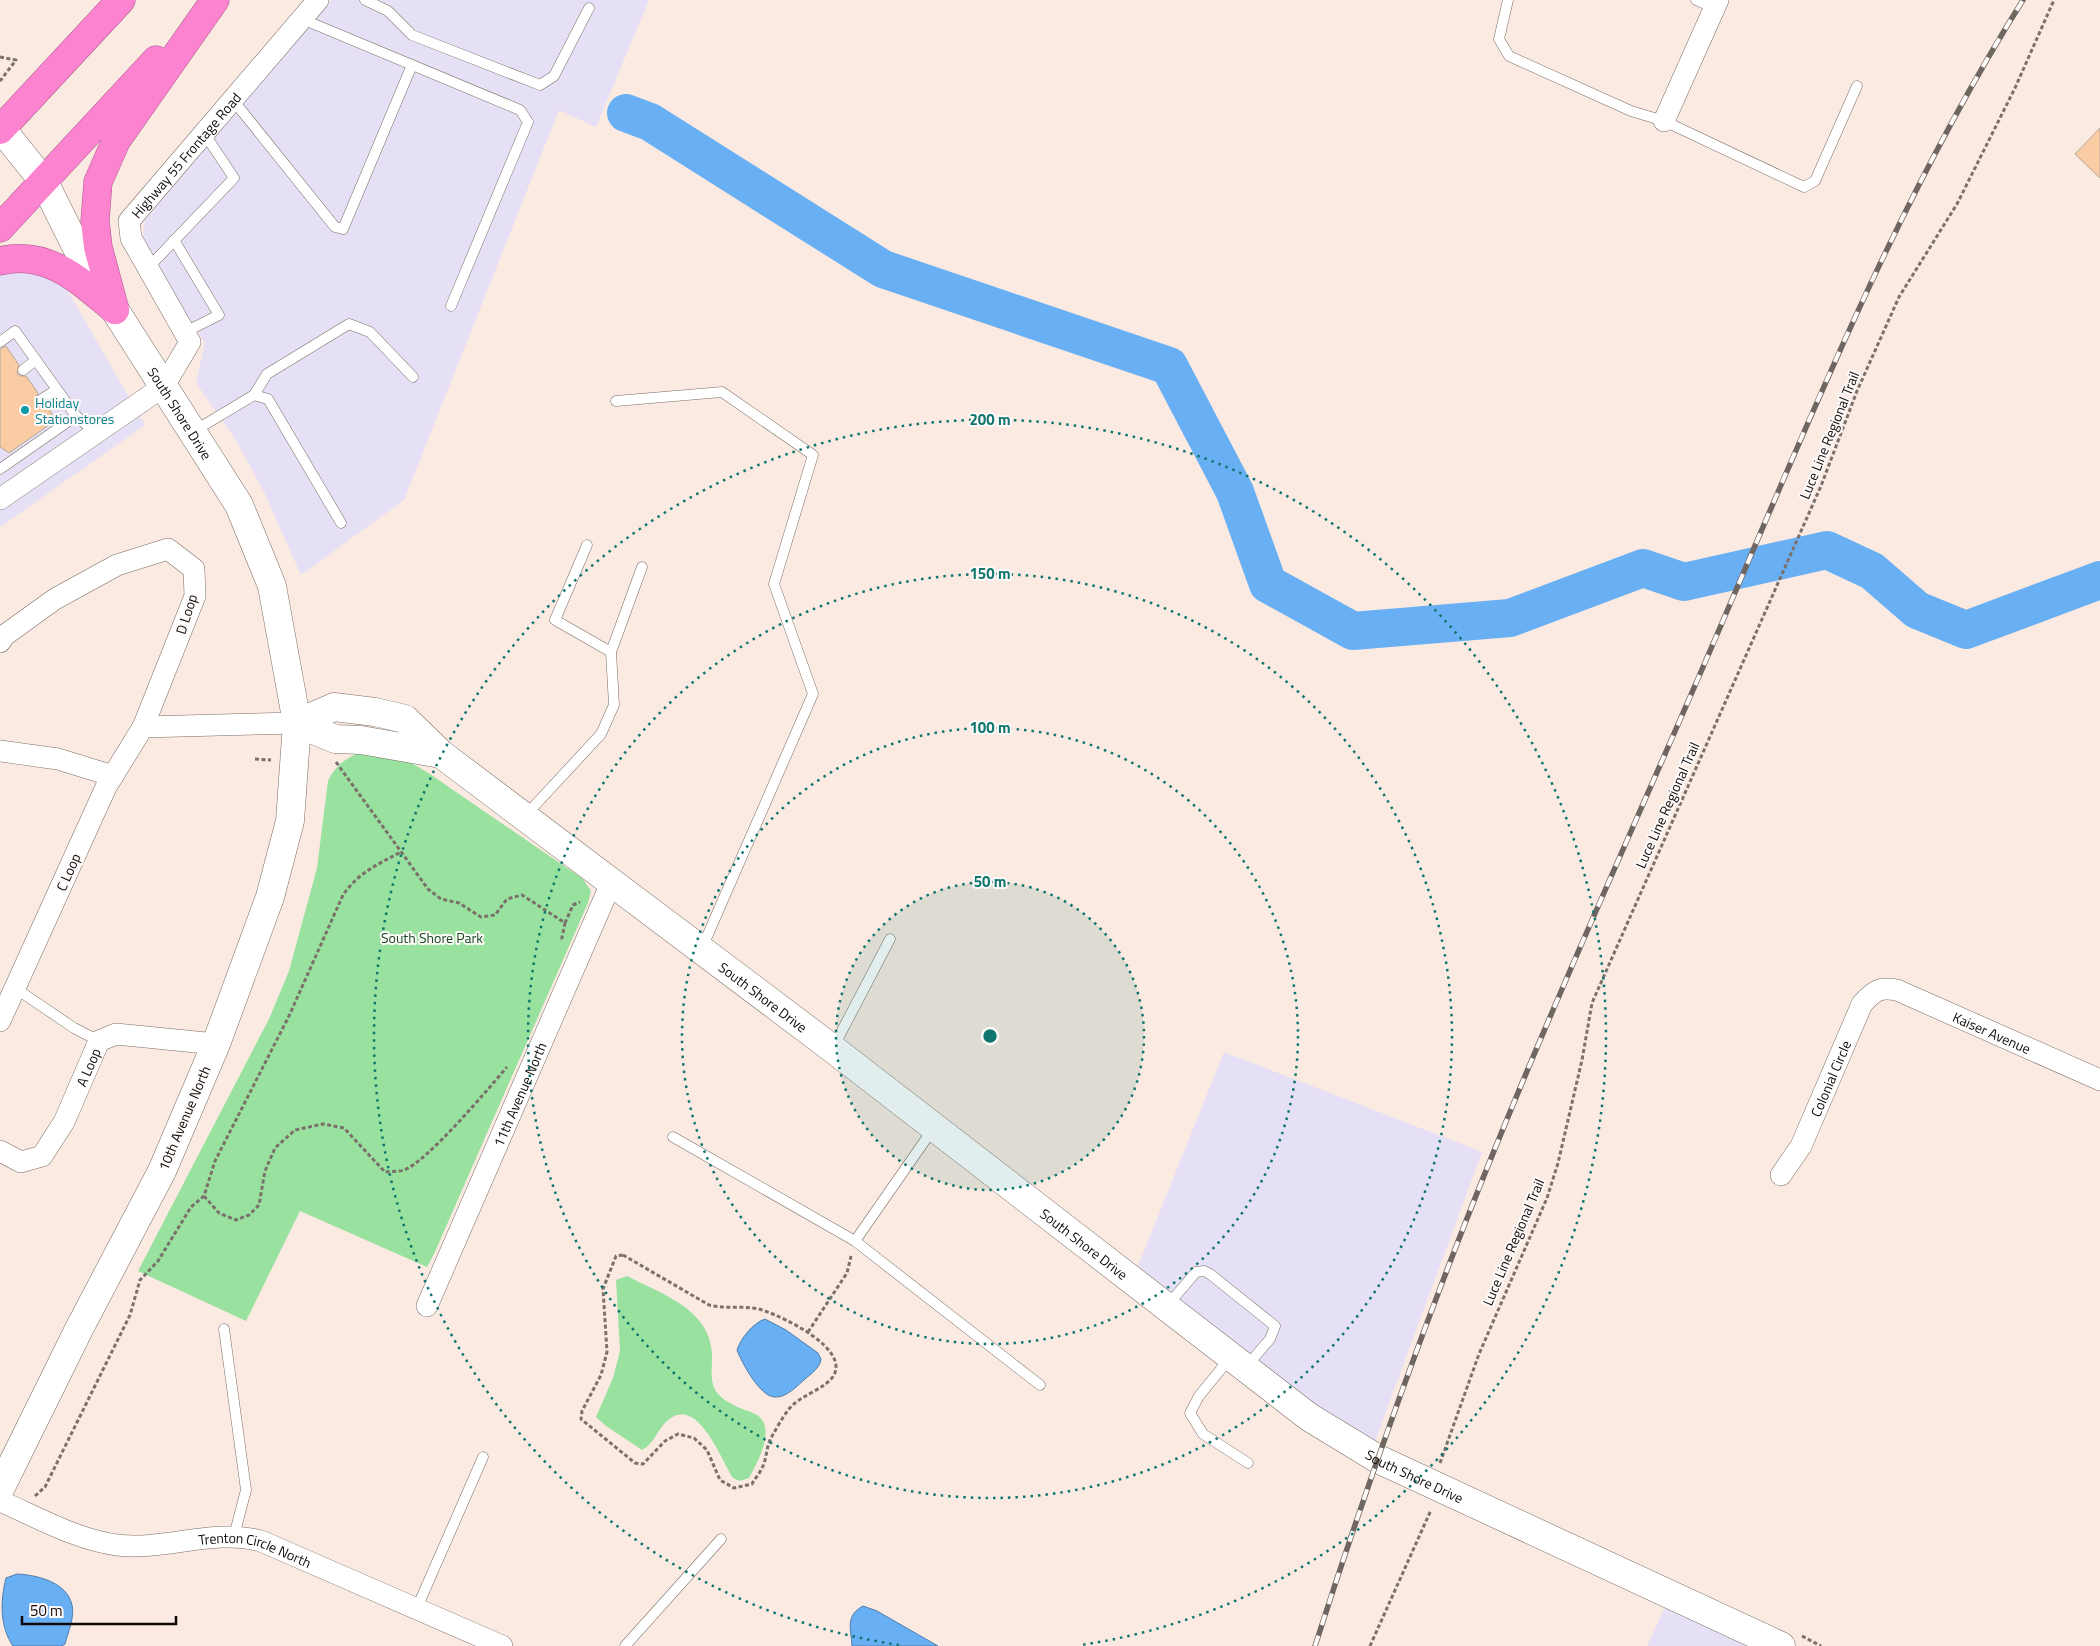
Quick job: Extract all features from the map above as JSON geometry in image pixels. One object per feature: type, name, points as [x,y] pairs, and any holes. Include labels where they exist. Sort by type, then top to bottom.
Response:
[{"type":"highway","points":[[1,129],[121,0]]},
{"type":"highway","points":[[0,228],[211,0]]},
{"type":"highway","points":[[115,310],[98,247],[95,221],[98,182],[116,141],[215,0]]},
{"type":"highway","points":[[0,260],[14,257],[32,258],[50,263],[67,271],[115,310]]},
{"type":"street","name":"Highway 55 Frontage Road","points":[[185,332],[131,238],[129,220],[318,0]]},
{"type":"street","points":[[1664,122],[1710,3]]},
{"type":"street","name":"South Shore Drive","points":[[1,129],[44,182],[84,260],[239,505],[272,586],[297,723]]},
{"type":"street","points":[[4,488],[96,433],[164,386],[190,342],[185,332]]},
{"type":"street","name":"D Loop","points":[[0,642],[5,635],[63,595],[117,565],[168,549],[194,569],[195,596],[143,727]]},
{"type":"street","name":"South Shore Drive","points":[[297,723],[334,707],[405,718],[441,754],[833,1049],[933,1129],[1167,1306],[1309,1417],[1378,1459],[1781,1646]]},
{"type":"street","name":"South Shore Drive","points":[[297,723],[335,739],[361,740],[441,754]]},
{"type":"street","points":[[143,727],[297,723]]},
{"type":"street","name":"10th Avenue North","points":[[1,1491],[79,1329],[162,1170],[216,1044],[270,896],[290,821],[297,723]]},
{"type":"street","name":"C Loop","points":[[0,1021],[113,776],[143,727]]},
{"type":"street","points":[[0,750],[58,759],[113,776]]},
{"type":"street","name":"11th Avenue North","points":[[428,1306],[612,882]]},
{"type":"street","name":"Kaiser Avenue","points":[[1883,988],[1897,990],[2100,1080]]},
{"type":"street","name":"Colonial Circle","points":[[1781,1175],[1801,1146],[1862,1004],[1872,994],[1883,988]]},
{"type":"street","name":"A Loop","points":[[0,1151],[21,1162],[42,1156],[64,1122],[99,1041],[116,1034],[216,1044]]},
{"type":"street","name":"Trenton Circle North","points":[[1,1491],[89,1538],[117,1545],[154,1545],[234,1536],[261,1541],[502,1646]]},
{"type":"lane","points":[[365,0],[388,11],[412,35],[540,85],[554,76],[589,8]]},
{"type":"lane","points":[[1508,0],[1499,40],[1510,56],[1631,111],[1664,122],[1804,187],[1815,181],[1857,86]]},
{"type":"lane","points":[[302,19],[520,110],[528,122],[451,306]]},
{"type":"lane","points":[[233,100],[335,227],[343,229],[412,64]]},
{"type":"lane","points":[[148,268],[234,178],[204,134]]},
{"type":"lane","points":[[174,240],[219,315],[185,332]]},
{"type":"lane","points":[[193,432],[254,395],[267,374],[349,324],[370,332],[413,377]]},
{"type":"lane","points":[[0,342],[15,331],[76,416],[96,433]]},
{"type":"lane","points":[[22,370],[36,360]]},
{"type":"lane","points":[[42,399],[56,390]]},
{"type":"lane","points":[[616,401],[722,392],[813,454],[774,584],[813,694],[702,950]]},
{"type":"lane","points":[[254,395],[268,399],[342,523]]},
{"type":"lane","points":[[0,469],[76,416]]},
{"type":"lane","points":[[587,545],[555,620],[611,652]]},
{"type":"lane","points":[[524,817],[601,734],[614,706],[611,652],[642,567]]},
{"type":"lane","points":[[833,1049],[890,938]]},
{"type":"lane","points":[[15,988],[74,1028],[99,1041]]},
{"type":"lane","points":[[855,1241],[933,1129]]},
{"type":"lane","points":[[673,1137],[855,1241],[1040,1384]]},
{"type":"lane","points":[[1167,1306],[1196,1272],[1204,1271],[1275,1326],[1270,1339],[1199,1396],[1190,1413],[1203,1434],[1248,1463]]},
{"type":"lane","points":[[224,1329],[246,1490],[234,1536]]},
{"type":"lane","points":[[416,1610],[483,1457]]},
{"type":"lane","points":[[625,1646],[721,1539]]},
{"type":"path","name":"Luce Line Regional Trail","points":[[1370,1646],[1435,1501],[1438,1469],[1478,1354],[1547,1198],[1582,1060],[1592,1003],[1817,495],[1898,297],[1957,204],[1976,163],[2016,88],[2054,0]]},
{"type":"path","points":[[0,57],[16,60],[0,81]]},
{"type":"path","points":[[335,739],[336,764],[428,890],[440,899],[459,903],[481,917],[495,915],[507,899],[522,895],[565,922],[560,952]]},
{"type":"path","points":[[1,1491],[34,1496],[46,1488],[130,1315],[140,1280],[158,1261],[191,1207],[204,1196],[206,1183],[215,1161],[289,1016],[343,895],[353,881],[365,870],[401,852]]},
{"type":"path","points":[[204,1196],[219,1213],[236,1220],[249,1216],[258,1205],[265,1171],[275,1148],[296,1130],[323,1124],[344,1128],[385,1172],[404,1170],[420,1159],[456,1123],[507,1067],[511,1058]]},
{"type":"path","points":[[808,1332],[847,1272],[855,1241]]},
{"type":"path","points":[[623,1255],[709,1305],[723,1309],[750,1307],[765,1311],[808,1332],[830,1350],[837,1363],[835,1374],[829,1381],[808,1392],[790,1408],[770,1440],[763,1467],[752,1484],[734,1488],[720,1480],[707,1450],[694,1438],[678,1434],[665,1441],[643,1464],[635,1463],[580,1419],[582,1411],[601,1375],[607,1352],[604,1289],[616,1256],[623,1255]]},
{"type":"shaded area","points":[[331,0],[649,0],[596,127],[559,110],[404,500],[301,575],[264,492],[237,442],[196,383],[205,343],[145,248],[143,238],[145,220]]},
{"type":"shaded area","points":[[0,267],[54,267],[145,425],[0,527]]},
{"type":"shaded area","points":[[1224,1052],[1482,1152],[1374,1444],[1315,1409],[1138,1266]]},
{"type":"shaded area","points":[[1666,1605],[1759,1646],[1647,1646]]},
{"type":"green space","name":"South Shore Park","points":[[362,751],[404,759],[427,772],[583,879],[591,891],[588,903],[427,1267],[300,1211],[246,1321],[138,1271],[269,1019],[289,971],[317,868],[328,781],[342,763]]},
{"type":"green space","points":[[627,1276],[668,1296],[693,1314],[709,1338],[712,1353],[712,1379],[718,1394],[731,1404],[762,1419],[766,1435],[761,1454],[749,1478],[740,1481],[733,1478],[707,1432],[698,1422],[688,1416],[678,1415],[667,1421],[650,1444],[642,1450],[596,1417],[613,1378],[620,1351],[616,1280]]},
{"type":"water","points":[[765,1319],[786,1330],[818,1353],[821,1359],[819,1365],[812,1373],[791,1391],[779,1397],[769,1396],[758,1386],[747,1371],[737,1350],[748,1332]]},
{"type":"water","points":[[17,1574],[50,1581],[58,1585],[69,1597],[73,1610],[72,1619],[65,1644],[62,1646],[13,1646],[3,1622],[2,1605],[6,1578]]},
{"type":"water","points":[[863,1606],[877,1611],[938,1646],[852,1646],[851,1618]]},
{"type":"building","points":[[2100,128],[2100,178],[2075,154]]},
{"type":"building","name":"Holiday Stationstores","points":[[6,346],[19,365],[17,374],[26,376],[38,393],[35,399],[37,403],[42,406],[46,405],[56,420],[9,453],[0,447],[0,349]]},
{"type":"waterway","points":[[626,113],[650,122],[883,269],[1169,366],[1235,492],[1268,584],[1353,631],[1510,618],[1643,568],[1684,582],[1827,550],[1872,571],[1917,610],[1966,630],[2100,580]]},
{"type":"railway","points":[[1315,1646],[1406,1379],[1493,1152],[1551,1015],[1811,416],[1888,246],[1975,80],[2023,0]]},
{"type":"place","name":"Holiday Stationstores","points":[[25,410]]}]
